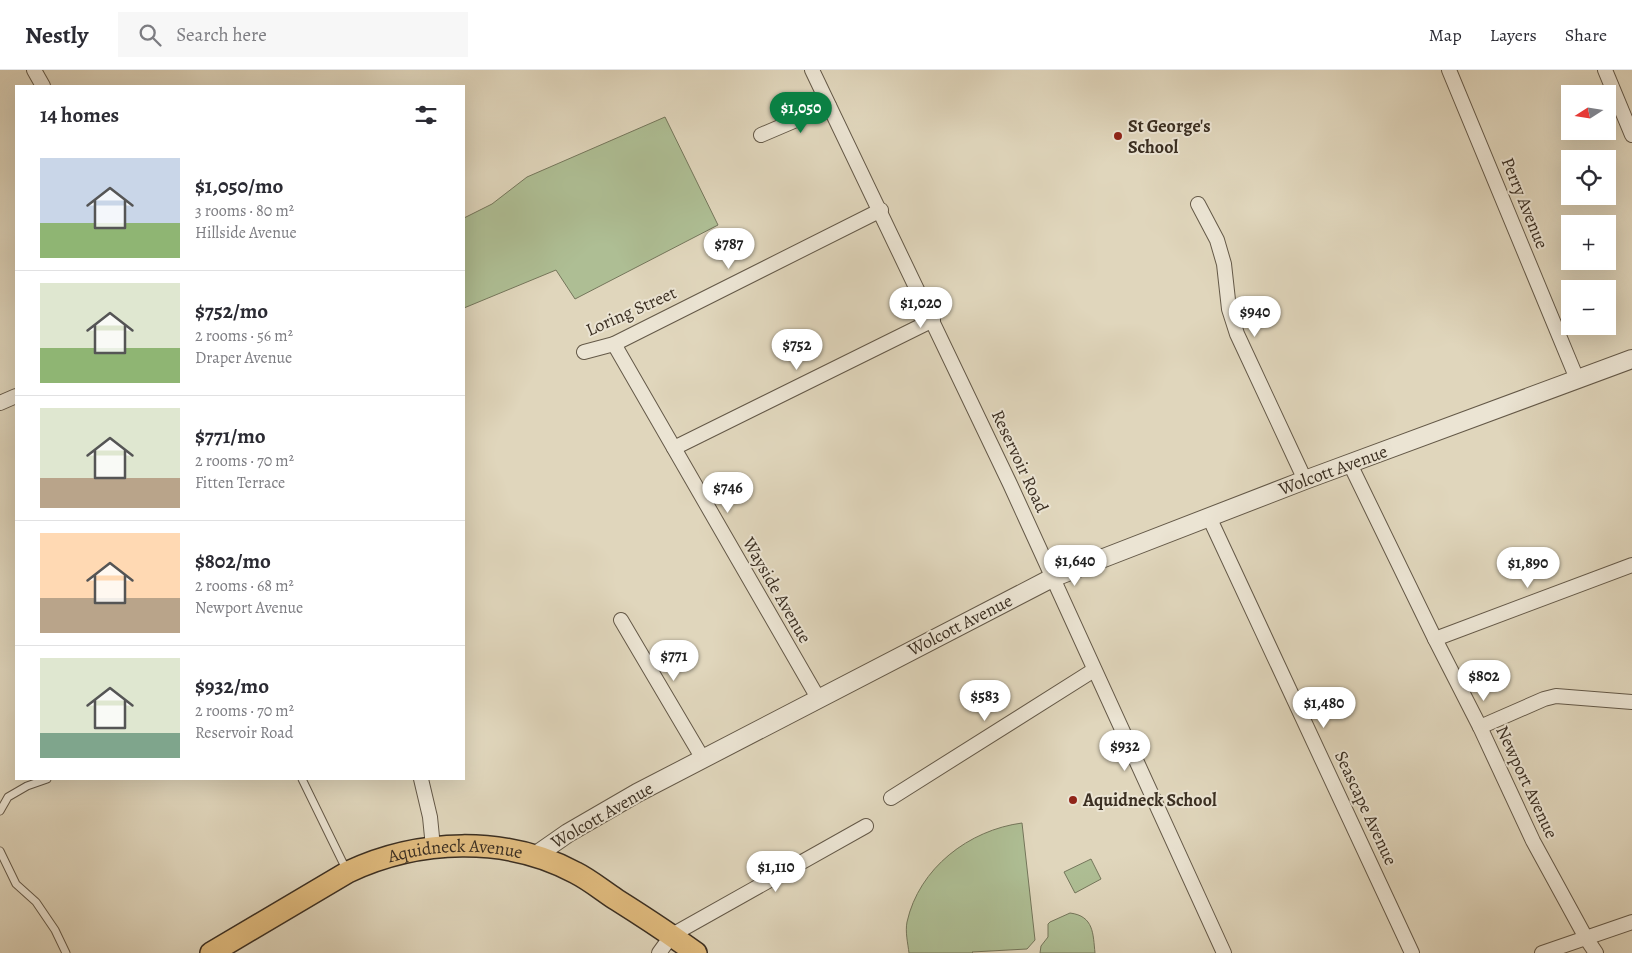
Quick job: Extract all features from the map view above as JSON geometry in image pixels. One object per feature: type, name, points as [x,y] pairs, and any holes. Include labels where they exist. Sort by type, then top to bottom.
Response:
[{"type":"main road","name":"Aquidneck Avenue","points":[[211,953],[348,872],[368,863],[433,847],[489,847],[523,852],[576,872],[696,953]]},
{"type":"street","points":[[34,70],[42,85]]},
{"type":"street","name":"Reservoir Road","points":[[812,70],[881,210],[1010,484],[1224,953]]},
{"type":"street","name":"Perry Avenue","points":[[1449,70],[1577,379]]},
{"type":"street","points":[[1606,70],[1632,135]]},
{"type":"street","points":[[761,135],[830,106]]},
{"type":"street","points":[[1198,204],[1217,240],[1224,264],[1229,309],[1238,334],[1305,480]]},
{"type":"street","name":"Loring Street","points":[[584,352],[614,344],[881,210]]},
{"type":"street","points":[[674,448],[933,320]]},
{"type":"street","name":"Wayside Avenue","points":[[614,344],[818,698]]},
{"type":"street","name":"Wolcott Avenue","points":[[534,856],[568,833],[637,793],[1052,578],[1305,480],[1632,359]]},
{"type":"street","points":[[0,403],[15,396]]},
{"type":"street","name":"Newport Avenue","points":[[1350,464],[1480,727],[1533,841],[1596,953]]},
{"type":"street","name":"Seascape Avenue","points":[[1209,517],[1412,953]]},
{"type":"street","points":[[1435,639],[1632,565]]},
{"type":"street","points":[[621,620],[703,759]]},
{"type":"street","points":[[891,798],[1094,670]]},
{"type":"street","points":[[1480,727],[1544,699],[1556,696],[1632,702]]},
{"type":"street","points":[[420,780],[430,816],[433,847]]},
{"type":"street","points":[[659,953],[672,936],[866,826]]},
{"type":"street","points":[[1542,953],[1632,922]]},
{"type":"lane","points":[[0,811],[8,797],[27,786],[44,780]]},
{"type":"lane","points":[[302,780],[348,872]]},
{"type":"lane","points":[[0,851],[16,884],[36,902],[55,930],[66,953]]},
{"type":"green space","points":[[665,117],[718,225],[575,299],[556,270],[465,308],[465,218],[492,204],[527,177]]},
{"type":"green space","points":[[1022,823],[1035,940],[1027,949],[973,953],[909,953],[906,934],[907,922],[913,903],[935,869],[965,843],[1002,827]]},
{"type":"green space","points":[[1091,859],[1101,879],[1075,893],[1064,872]]},
{"type":"green space","points":[[1070,913],[1084,918],[1088,922],[1093,933],[1095,953],[1040,953],[1041,946],[1048,937],[1048,924]]},
{"type":"place","name":"St George's School","points":[[1118,136]]},
{"type":"place","name":"Aquidneck School","points":[[1073,800]]}]
